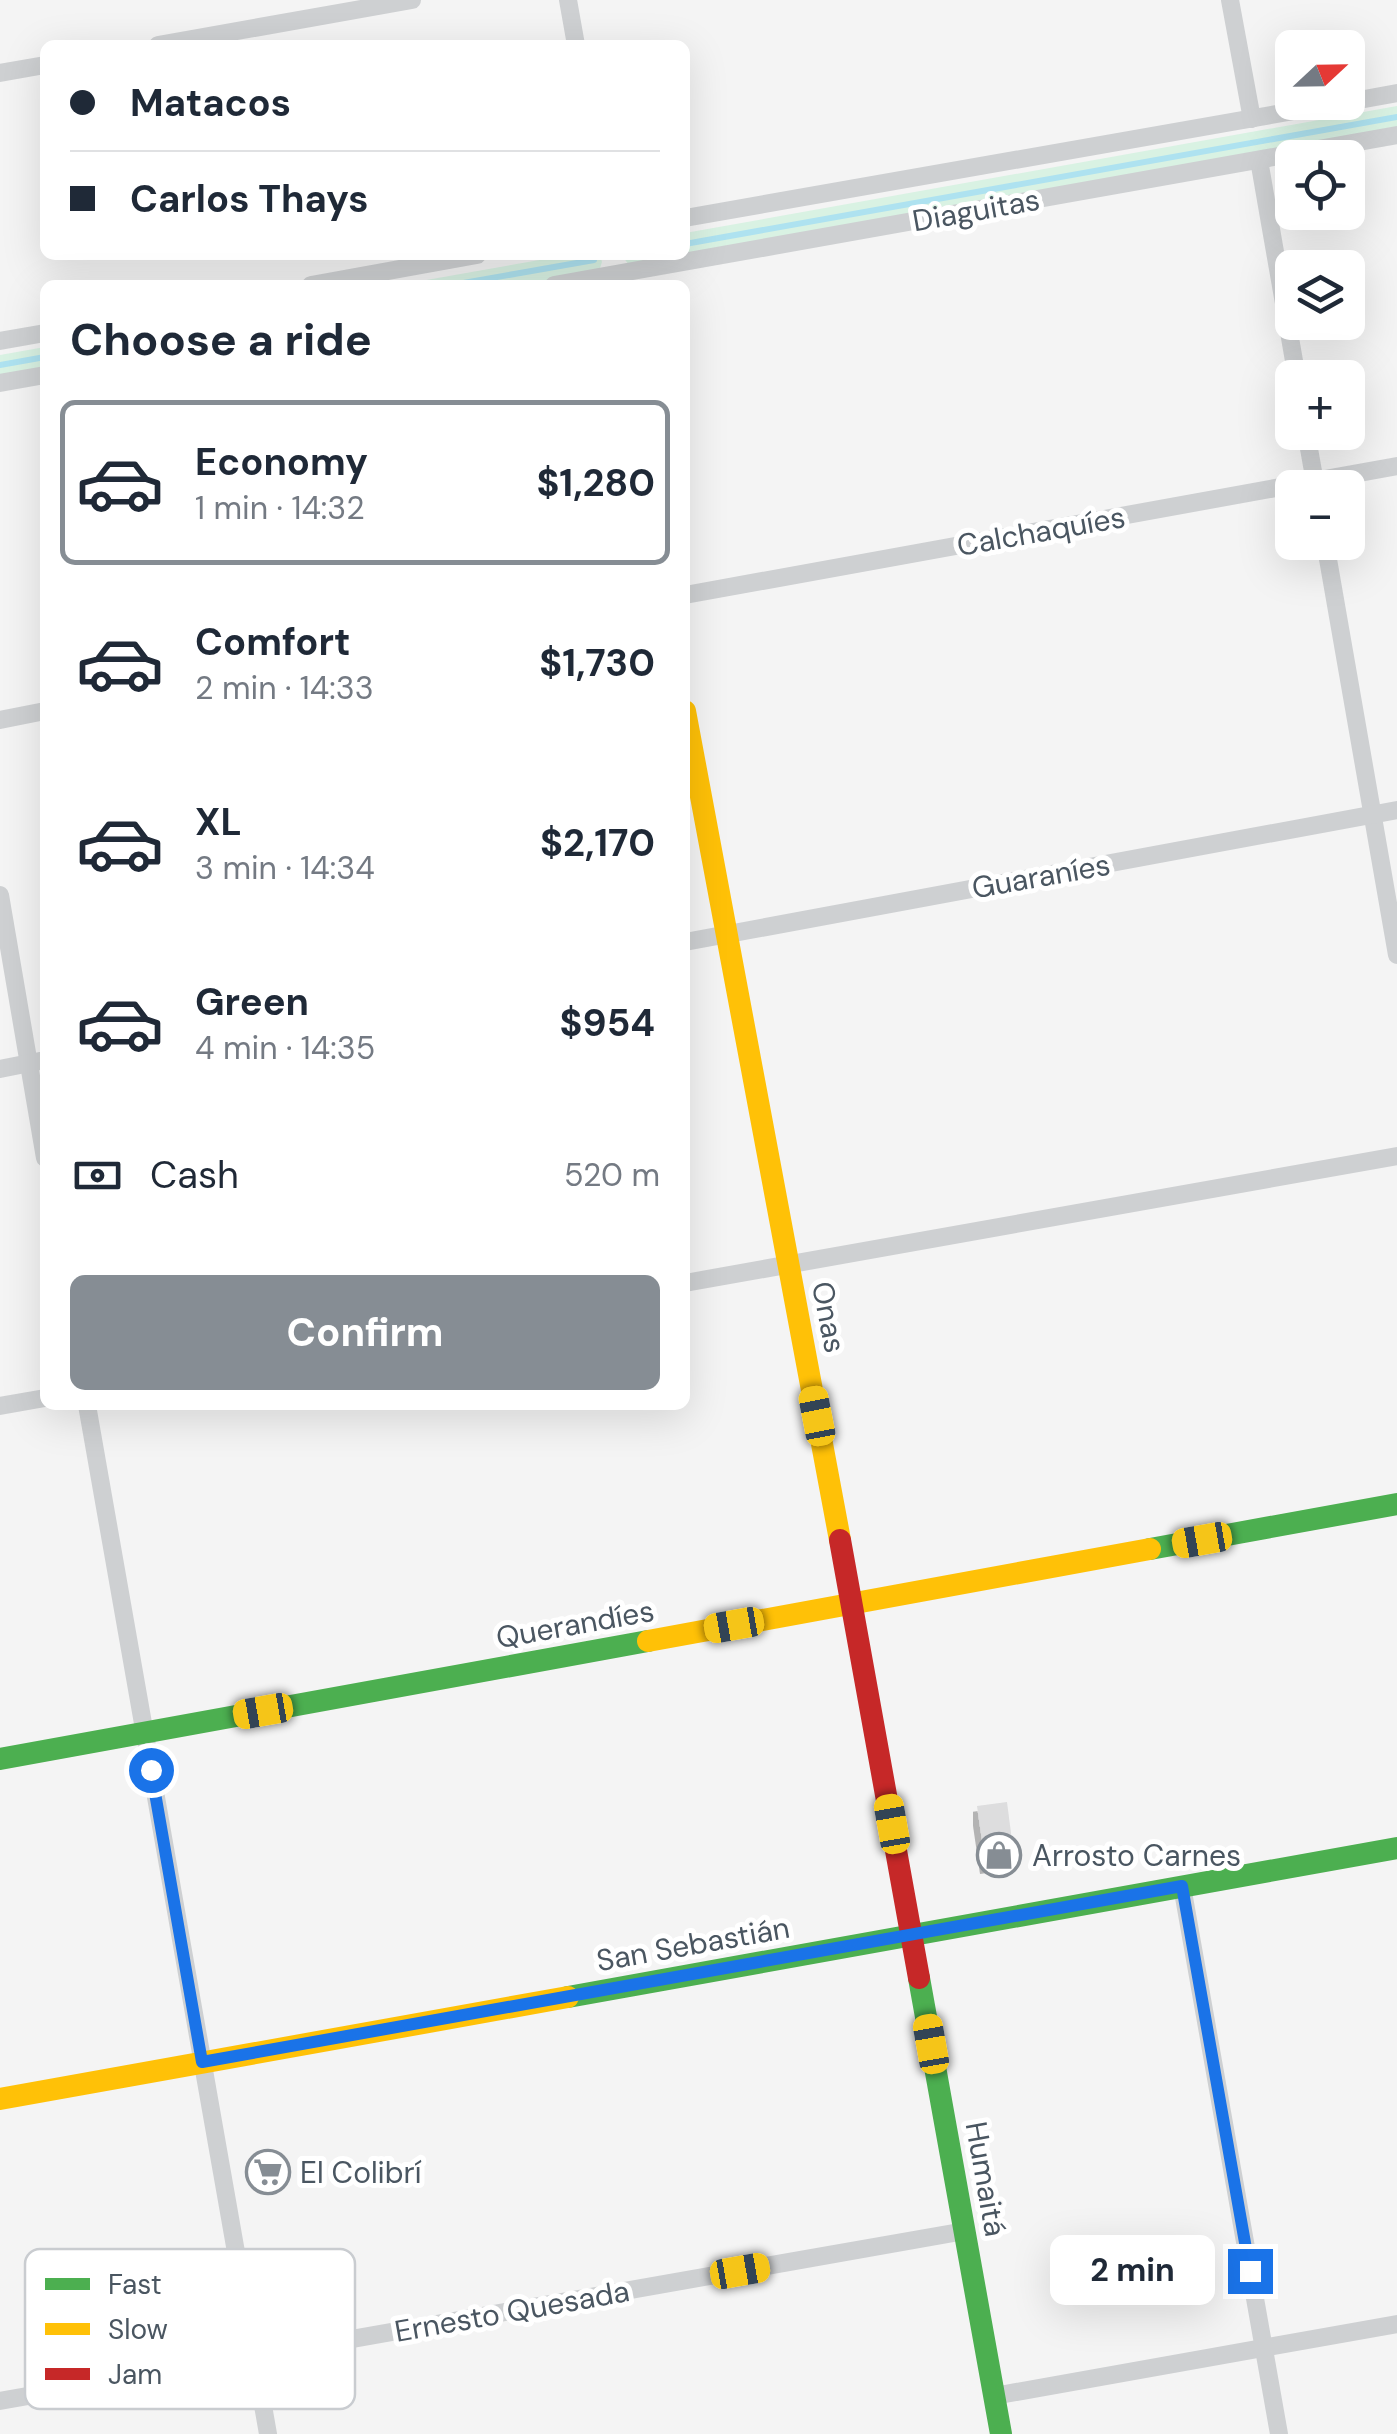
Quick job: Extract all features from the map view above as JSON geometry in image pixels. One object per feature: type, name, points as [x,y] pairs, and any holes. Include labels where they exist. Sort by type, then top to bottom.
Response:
[{"type":"street","points":[[186,40],[412,0]]},
{"type":"street","points":[[568,0],[575,40]]},
{"type":"street","points":[[1230,0],[1252,118]]},
{"type":"street","points":[[0,73],[40,66]]},
{"type":"street","name":"Diaguitas","points":[[1365,99],[1397,94]]},
{"type":"street","name":"Diaguitas","points":[[690,217],[1275,114]]},
{"type":"street","name":"Diaguitas","points":[[690,259],[1397,136]]},
{"type":"street","points":[[1259,160],[1294,360]]},
{"type":"street","points":[[339,280],[449,260]]},
{"type":"street","name":"Diaguitas","points":[[577,280],[683,260]]},
{"type":"street","points":[[0,341],[40,334]]},
{"type":"street","points":[[0,383],[40,376]]},
{"type":"street","name":"Calchaquíes","points":[[1365,473],[1397,466]]},
{"type":"street","name":"Calchaquíes","points":[[690,594],[1275,491]]},
{"type":"street","points":[[1329,560],[1397,955]]},
{"type":"street","points":[[0,720],[40,713]]},
{"type":"street","name":"Onas","points":[[690,738],[912,1935]]},
{"type":"street","name":"Guaraníes","points":[[690,941],[1397,810]]},
{"type":"street","points":[[0,895],[37,1062],[40,1098]]},
{"type":"street","points":[[0,1068],[37,1062]]},
{"type":"street","points":[[690,1283],[1397,1156]]},
{"type":"street","points":[[0,1406],[40,1399]]},
{"type":"street","points":[[88,1410],[235,2249]]},
{"type":"street","name":"Querandíes","points":[[0,1760],[1397,1504]]},
{"type":"street","name":"San Sebastián","points":[[0,2099],[1397,1848]]},
{"type":"street","points":[[1182,1886],[1279,2434]]},
{"type":"street","name":"Humaitá","points":[[912,1935],[1001,2434]]},
{"type":"street","name":"Ernesto Quesada","points":[[355,2338],[965,2232]]},
{"type":"street","points":[[994,2396],[1397,2324]]},
{"type":"street","name":"Ernesto Quesada","points":[[0,2401],[25,2397]]},
{"type":"street","points":[[264,2409],[268,2434]]},
{"type":"green space","points":[[1397,106],[1397,128],[1330,140],[1275,140],[1275,150],[690,255],[690,232],[1319,120],[1365,120],[1365,112]]},
{"type":"green space","points":[[540,260],[602,262],[595,272],[548,280],[426,280]]},
{"type":"green space","points":[[625,260],[659,260],[637,264]]},
{"type":"green space","points":[[40,348],[40,370],[0,377],[0,355]]},
{"type":"building","points":[[1007,1802],[1015,1864],[986,1868],[977,1806]]},
{"type":"waterway","points":[[690,243],[1397,117]]},
{"type":"waterway","points":[[480,280],[594,260]]},
{"type":"waterway","points":[[0,365],[40,358]]},
{"type":"traffic: fast","points":[[1150,1549],[1397,1504]]},
{"type":"traffic: fast","points":[[0,1759],[648,1641]]},
{"type":"traffic: fast","points":[[568,1997],[1397,1848]]},
{"type":"traffic: fast","points":[[919,1978],[1001,2434]]},
{"type":"traffic: slow","points":[[690,738],[840,1540]]},
{"type":"traffic: slow","points":[[648,1641],[1150,1549]]},
{"type":"traffic: slow","points":[[0,2099],[568,1997]]},
{"type":"traffic: jam","points":[[840,1540],[919,1978]]},
{"type":"place","name":"Arrosto Carnes","points":[[999,1855]]},
{"type":"place","name":"El Colibrí","points":[[268,2172]]},
{"type":"route","points":[[151,1770],[202,2062],[1182,1886],[1250,2271]]}]
